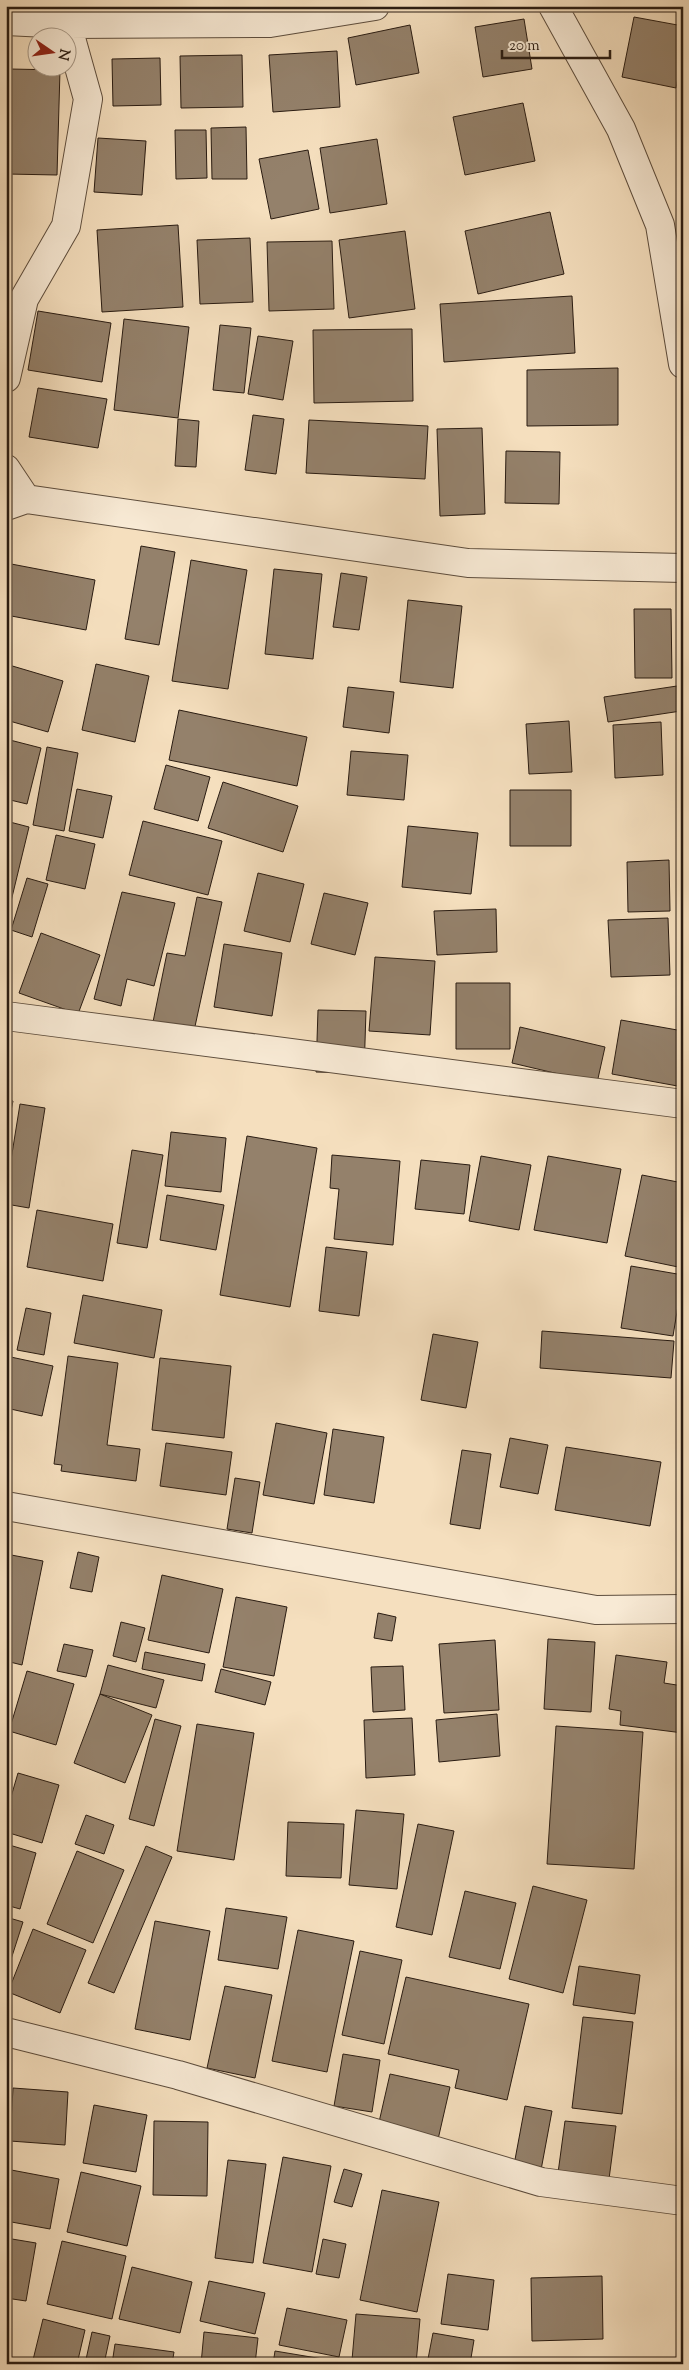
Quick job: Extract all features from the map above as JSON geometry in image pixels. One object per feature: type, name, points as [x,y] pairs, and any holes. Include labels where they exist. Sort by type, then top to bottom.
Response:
[{"type":"street","points":[[6,20],[67,24],[270,24],[374,6]]},
{"type":"street","points":[[552,6],[621,129],[660,225],[683,364]]},
{"type":"street","points":[[6,378],[24,299],[66,226],[88,99],[67,24]]},
{"type":"street","points":[[6,469],[16,502],[468,563],[683,568]]},
{"type":"street","points":[[6,1016],[683,1104]]},
{"type":"street","points":[[6,1506],[596,1610],[683,1610]]},
{"type":"street","points":[[6,2032],[178,2074],[541,2182],[683,2202]]},
{"type":"building","points":[[634,17],[683,26],[683,50],[676,88],[622,77]]},
{"type":"building","points":[[524,19],[532,69],[483,77],[475,27]]},
{"type":"building","points":[[410,25],[419,73],[356,85],[348,38]]},
{"type":"building","points":[[337,51],[340,107],[273,112],[269,55]]},
{"type":"building","points":[[242,55],[243,107],[181,108],[180,56]]},
{"type":"building","points":[[160,58],[161,105],[113,106],[112,59]]},
{"type":"building","points":[[10,69],[28,69],[28,78],[60,78],[57,175],[7,174]]},
{"type":"building","points":[[523,103],[535,161],[465,175],[453,117]]},
{"type":"building","points":[[246,127],[247,179],[212,179],[211,128]]},
{"type":"building","points":[[175,130],[206,130],[207,178],[176,179]]},
{"type":"building","points":[[98,138],[146,141],[142,195],[94,192]]},
{"type":"building","points":[[377,139],[387,204],[330,213],[320,148]]},
{"type":"building","points":[[308,150],[319,209],[271,219],[259,159]]},
{"type":"building","points":[[550,212],[564,274],[478,294],[465,231]]},
{"type":"building","points":[[178,225],[183,307],[102,312],[97,230]]},
{"type":"building","points":[[405,231],[415,309],[349,318],[339,240]]},
{"type":"building","points":[[250,238],[253,302],[200,304],[197,240]]},
{"type":"building","points":[[332,241],[334,309],[269,311],[267,242]]},
{"type":"building","points":[[572,296],[575,353],[444,362],[440,304]]},
{"type":"building","points":[[38,311],[111,323],[102,382],[28,370]]},
{"type":"building","points":[[124,319],[189,327],[178,418],[114,410]]},
{"type":"building","points":[[220,325],[251,328],[244,393],[213,390]]},
{"type":"building","points":[[412,329],[413,401],[314,403],[313,330]]},
{"type":"building","points":[[258,336],[293,341],[283,400],[248,394]]},
{"type":"building","points":[[618,368],[618,425],[527,426],[527,370]]},
{"type":"building","points":[[38,388],[107,399],[98,448],[29,437]]},
{"type":"building","points":[[253,415],[284,419],[276,474],[245,470]]},
{"type":"building","points":[[178,419],[199,421],[196,467],[175,466]]},
{"type":"building","points":[[309,420],[428,426],[425,479],[306,473]]},
{"type":"building","points":[[482,428],[485,514],[440,516],[437,429]]},
{"type":"building","points":[[506,451],[560,452],[559,504],[505,503]]},
{"type":"building","points":[[141,546],[175,552],[159,645],[125,639]]},
{"type":"building","points":[[191,560],[247,570],[228,689],[172,681]]},
{"type":"building","points":[[6,563],[95,580],[86,630],[6,615]]},
{"type":"building","points":[[274,569],[322,574],[313,659],[265,654]]},
{"type":"building","points":[[341,573],[367,577],[359,630],[333,627]]},
{"type":"building","points":[[408,600],[462,606],[453,688],[400,682]]},
{"type":"building","points":[[634,609],[671,609],[672,678],[635,678]]},
{"type":"building","points":[[96,664],[149,676],[135,742],[82,730]]},
{"type":"building","points":[[9,665],[63,681],[48,732],[6,720],[6,674]]},
{"type":"building","points":[[677,686],[681,711],[608,722],[604,697]]},
{"type":"building","points":[[348,687],[394,692],[389,733],[343,727]]},
{"type":"building","points":[[179,710],[307,737],[297,786],[169,760]]},
{"type":"building","points":[[569,721],[572,772],[529,774],[526,724]]},
{"type":"building","points":[[661,722],[663,775],[615,778],[613,725]]},
{"type":"building","points":[[6,739],[41,748],[27,804],[6,799]]},
{"type":"building","points":[[47,747],[78,753],[64,831],[33,825]]},
{"type":"building","points":[[351,751],[408,755],[404,800],[347,795]]},
{"type":"building","points":[[166,765],[210,777],[198,821],[154,809]]},
{"type":"building","points":[[223,782],[298,806],[283,852],[208,828]]},
{"type":"building","points":[[77,789],[112,796],[103,838],[69,831]]},
{"type":"building","points":[[510,790],[571,790],[571,846],[510,846]]},
{"type":"building","points":[[6,821],[29,827],[6,922]]},
{"type":"building","points":[[143,821],[222,841],[208,895],[129,875]]},
{"type":"building","points":[[408,826],[478,833],[471,894],[402,887]]},
{"type":"building","points":[[56,835],[95,844],[85,889],[46,880]]},
{"type":"building","points":[[669,860],[670,911],[628,912],[627,862]]},
{"type":"building","points":[[258,873],[304,884],[290,942],[244,931]]},
{"type":"building","points":[[27,878],[48,884],[32,937],[11,930]]},
{"type":"building","points":[[122,892],[175,903],[154,986],[127,979],[121,1006],[94,999]]},
{"type":"building","points":[[324,893],[368,903],[355,955],[311,944]]},
{"type":"building","points":[[197,897],[222,902],[194,1031],[153,1022],[167,953],[185,956]]},
{"type":"building","points":[[496,909],[497,952],[437,955],[434,911]]},
{"type":"building","points":[[668,918],[670,975],[611,977],[608,920]]},
{"type":"building","points":[[41,933],[100,955],[78,1014],[19,993]]},
{"type":"building","points":[[224,944],[282,953],[272,1016],[214,1007]]},
{"type":"building","points":[[375,957],[435,961],[430,1035],[369,1031]]},
{"type":"building","points":[[456,983],[510,983],[510,1049],[456,1049]]},
{"type":"building","points":[[318,1010],[366,1011],[364,1073],[316,1072]]},
{"type":"building","points":[[621,1020],[683,1031],[683,1087],[612,1074]]},
{"type":"building","points":[[520,1027],[605,1047],[597,1083],[512,1063]]},
{"type":"building","points":[[6,1100],[13,1101],[6,1136]]},
{"type":"building","points":[[20,1104],[45,1108],[29,1208],[6,1204],[6,1191]]},
{"type":"building","points":[[171,1132],[226,1138],[221,1192],[165,1186]]},
{"type":"building","points":[[247,1136],[317,1148],[290,1307],[220,1295]]},
{"type":"building","points":[[132,1150],[163,1155],[147,1248],[117,1243]]},
{"type":"building","points":[[332,1155],[400,1161],[393,1245],[334,1239],[339,1189],[330,1188]]},
{"type":"building","points":[[481,1156],[531,1165],[519,1230],[469,1221]]},
{"type":"building","points":[[548,1156],[621,1169],[607,1243],[534,1230]]},
{"type":"building","points":[[421,1160],[470,1165],[464,1214],[415,1209]]},
{"type":"building","points":[[642,1175],[683,1183],[683,1268],[625,1256]]},
{"type":"building","points":[[167,1195],[224,1205],[216,1250],[160,1240]]},
{"type":"building","points":[[37,1210],[113,1224],[103,1281],[27,1267]]},
{"type":"building","points":[[326,1247],[367,1252],[359,1316],[319,1311]]},
{"type":"building","points":[[631,1266],[683,1275],[673,1336],[621,1328]]},
{"type":"building","points":[[83,1295],[162,1310],[154,1358],[74,1343]]},
{"type":"building","points":[[26,1308],[51,1313],[44,1355],[17,1350]]},
{"type":"building","points":[[542,1331],[674,1341],[671,1378],[540,1368]]},
{"type":"building","points":[[433,1334],[478,1342],[466,1408],[421,1400]]},
{"type":"building","points":[[6,1356],[53,1366],[42,1416],[6,1408]]},
{"type":"building","points":[[68,1356],[118,1363],[107,1445],[140,1449],[136,1481],[61,1471],[62,1465],[54,1464]]},
{"type":"building","points":[[160,1358],[231,1366],[224,1438],[152,1430]]},
{"type":"building","points":[[276,1423],[327,1433],[314,1504],[263,1495]]},
{"type":"building","points":[[333,1429],[384,1437],[374,1503],[324,1495]]},
{"type":"building","points":[[510,1438],[548,1445],[538,1494],[500,1487]]},
{"type":"building","points":[[166,1443],[232,1452],[226,1495],[160,1486]]},
{"type":"building","points":[[566,1447],[661,1462],[650,1526],[555,1510]]},
{"type":"building","points":[[462,1450],[491,1454],[480,1529],[450,1524]]},
{"type":"building","points":[[235,1478],[260,1482],[252,1533],[227,1529]]},
{"type":"building","points":[[78,1552],[99,1557],[92,1592],[70,1588]]},
{"type":"building","points":[[6,1554],[43,1561],[22,1665],[6,1661]]},
{"type":"building","points":[[162,1575],[223,1589],[209,1653],[148,1640]]},
{"type":"building","points":[[236,1597],[287,1607],[274,1676],[223,1667]]},
{"type":"building","points":[[378,1613],[396,1617],[392,1641],[374,1638]]},
{"type":"building","points":[[121,1622],[145,1628],[136,1662],[113,1656]]},
{"type":"building","points":[[548,1639],[595,1642],[591,1712],[544,1709]]},
{"type":"building","points":[[495,1640],[499,1710],[444,1713],[439,1644]]},
{"type":"building","points":[[64,1644],[93,1650],[86,1677],[57,1671]]},
{"type":"building","points":[[145,1652],[205,1664],[202,1681],[142,1669]]},
{"type":"building","points":[[616,1655],[667,1662],[664,1683],[683,1686],[683,1733],[620,1725],[621,1711],[609,1709]]},
{"type":"building","points":[[108,1665],[164,1680],[156,1708],[100,1694]]},
{"type":"building","points":[[403,1666],[405,1710],[373,1712],[371,1667]]},
{"type":"building","points":[[221,1669],[271,1682],[265,1705],[215,1692]]},
{"type":"building","points":[[27,1671],[74,1684],[56,1745],[9,1731]]},
{"type":"building","points":[[6,1672],[11,1674],[6,1694]]},
{"type":"building","points":[[100,1694],[152,1715],[125,1783],[74,1763]]},
{"type":"building","points":[[497,1714],[500,1756],[439,1762],[436,1720]]},
{"type":"building","points":[[412,1718],[415,1775],[366,1778],[364,1720]]},
{"type":"building","points":[[155,1719],[181,1726],[154,1826],[129,1819]]},
{"type":"building","points":[[197,1724],[254,1733],[234,1860],[177,1851]]},
{"type":"building","points":[[556,1726],[643,1732],[634,1869],[547,1864]]},
{"type":"building","points":[[18,1773],[59,1785],[42,1843],[6,1832],[6,1814]]},
{"type":"building","points":[[356,1810],[404,1814],[397,1889],[349,1885]]},
{"type":"building","points":[[86,1815],[114,1825],[104,1854],[75,1844]]},
{"type":"building","points":[[288,1822],[344,1824],[341,1878],[286,1876]]},
{"type":"building","points":[[418,1824],[454,1831],[432,1935],[396,1927]]},
{"type":"building","points":[[6,1844],[36,1853],[20,1909],[6,1905]]},
{"type":"building","points":[[146,1846],[172,1857],[114,1993],[88,1983]]},
{"type":"building","points":[[77,1851],[124,1870],[93,1943],[47,1924]]},
{"type":"building","points":[[533,1886],[587,1900],[563,1993],[509,1979]]},
{"type":"building","points":[[465,1891],[516,1903],[500,1969],[449,1957]]},
{"type":"building","points":[[226,1908],[287,1917],[278,1969],[218,1960]]},
{"type":"building","points":[[6,1917],[23,1922],[6,1975]]},
{"type":"building","points":[[155,1921],[210,1931],[190,2040],[135,2029]]},
{"type":"building","points":[[33,1929],[86,1950],[60,2013],[8,1992]]},
{"type":"building","points":[[298,1930],[354,1941],[327,2072],[272,2061]]},
{"type":"building","points":[[360,1951],[402,1960],[384,2044],[342,2035]]},
{"type":"building","points":[[579,1966],[640,1975],[635,2014],[573,2005]]},
{"type":"building","points":[[406,1977],[529,2004],[507,2100],[455,2088],[459,2070],[388,2054]]},
{"type":"building","points":[[225,1986],[272,1995],[255,2078],[207,2068]]},
{"type":"building","points":[[583,2017],[633,2022],[622,2114],[572,2108]]},
{"type":"building","points":[[343,2054],[380,2060],[372,2112],[334,2106]]},
{"type":"building","points":[[390,2074],[450,2087],[434,2157],[374,2144]]},
{"type":"building","points":[[13,2088],[68,2092],[65,2145],[10,2141]]},
{"type":"building","points":[[94,2105],[147,2115],[136,2172],[83,2163]]},
{"type":"building","points":[[525,2106],[552,2111],[541,2170],[514,2165]]},
{"type":"building","points":[[154,2121],[208,2122],[207,2196],[153,2195]]},
{"type":"building","points":[[565,2121],[616,2126],[609,2179],[558,2173]]},
{"type":"building","points":[[283,2157],[331,2166],[312,2272],[263,2263]]},
{"type":"building","points":[[228,2160],[266,2164],[253,2263],[215,2258]]},
{"type":"building","points":[[6,2169],[59,2179],[50,2229],[6,2221]]},
{"type":"building","points":[[344,2169],[362,2174],[352,2207],[334,2202]]},
{"type":"building","points":[[81,2172],[141,2186],[127,2246],[67,2232]]},
{"type":"building","points":[[382,2190],[439,2202],[417,2312],[360,2300]]},
{"type":"building","points":[[6,2238],[36,2243],[26,2301],[6,2298]]},
{"type":"building","points":[[323,2239],[346,2244],[339,2278],[316,2274]]},
{"type":"building","points":[[62,2241],[126,2256],[112,2319],[47,2304]]},
{"type":"building","points":[[132,2267],[192,2282],[180,2333],[119,2319]]},
{"type":"building","points":[[448,2274],[494,2280],[488,2330],[441,2324]]},
{"type":"building","points":[[602,2276],[603,2339],[532,2341],[531,2278]]},
{"type":"building","points":[[209,2281],[265,2293],[255,2334],[200,2321]]},
{"type":"building","points":[[287,2308],[347,2320],[339,2357],[279,2345]]},
{"type":"building","points":[[356,2314],[420,2319],[416,2364],[352,2360]]},
{"type":"building","points":[[43,2319],[85,2330],[77,2364],[32,2364]]},
{"type":"building","points":[[92,2332],[110,2336],[104,2364],[85,2364]]},
{"type":"building","points":[[204,2332],[258,2338],[255,2364],[201,2364]]},
{"type":"building","points":[[433,2333],[474,2340],[470,2364],[427,2364]]},
{"type":"building","points":[[115,2344],[174,2352],[172,2364],[112,2364]]},
{"type":"building","points":[[275,2351],[335,2361],[335,2364],[273,2364]]}]
